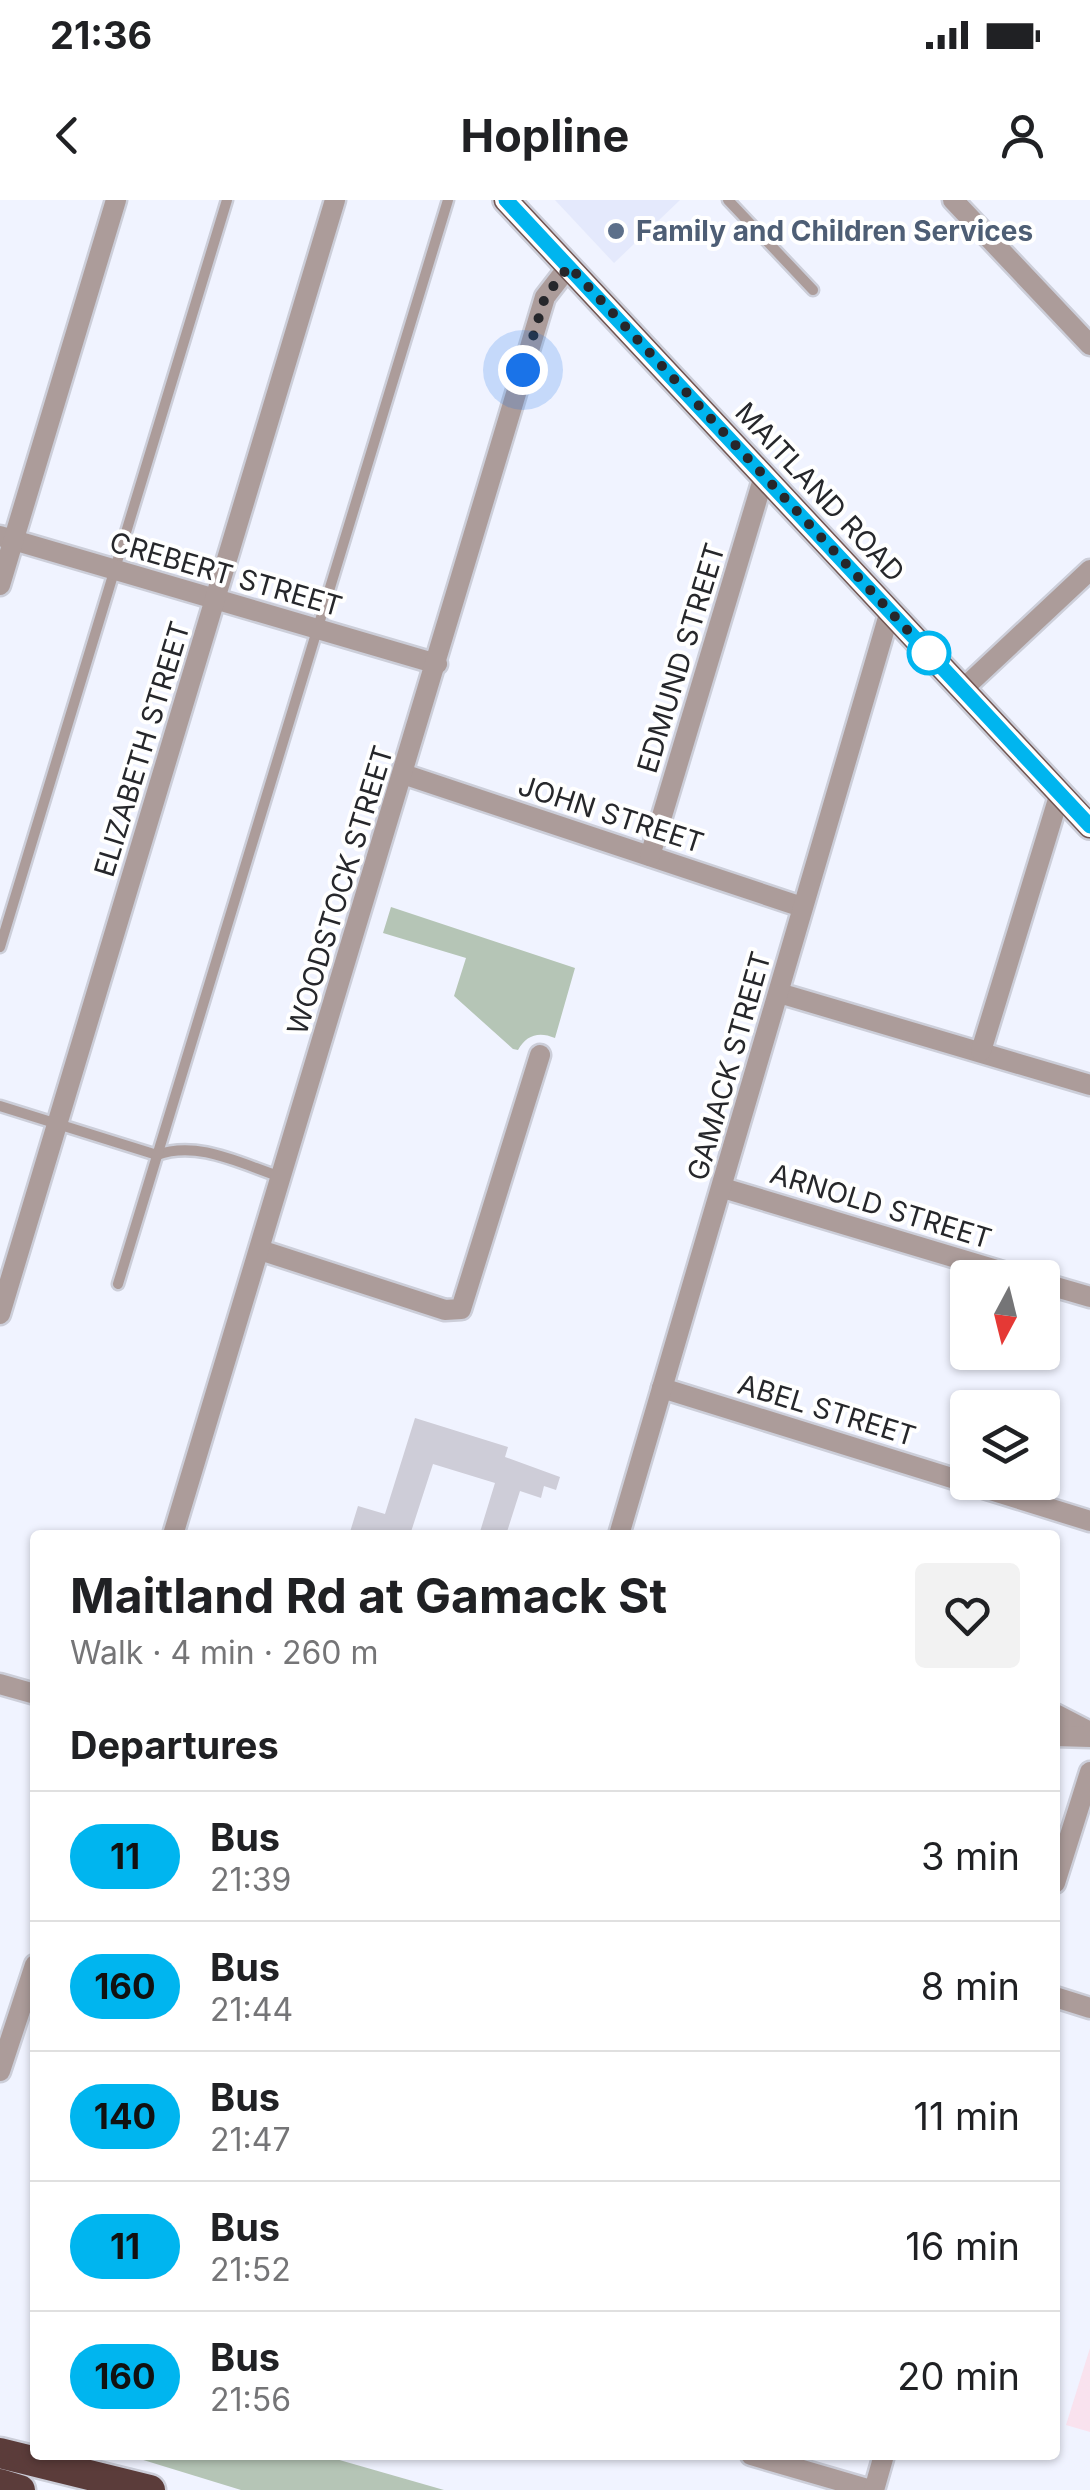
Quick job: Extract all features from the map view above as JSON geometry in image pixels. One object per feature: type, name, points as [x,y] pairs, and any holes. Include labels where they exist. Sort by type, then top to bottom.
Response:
[{"type":"highway","points":[[0,2453],[150,2490]]},
{"type":"highway","points":[[0,2484],[20,2490]]},
{"type":"main road","name":"MAITLAND ROAD","points":[[506,200],[1090,826]]},
{"type":"street","points":[[0,585],[7,538],[116,200]]},
{"type":"street","name":"ELIZABETH STREET","points":[[0,1314],[336,200]]},
{"type":"street","points":[[953,200],[1090,346]]},
{"type":"street","name":"WOODSTOCK STREET","points":[[175,1530],[545,297],[569,266]]},
{"type":"street","name":"EDMUND STREET","points":[[650,856],[764,476]]},
{"type":"street","name":"CREBERT STREET","points":[[7,538],[437,664]]},
{"type":"street","points":[[962,689],[1090,570]]},
{"type":"street","name":"GAMACK STREET","points":[[620,1530],[890,611]]},
{"type":"street","name":"JOHN STREET","points":[[403,774],[802,907]]},
{"type":"street","points":[[980,1051],[1060,793]]},
{"type":"street","points":[[779,994],[1090,1086]]},
{"type":"street","points":[[260,1250],[445,1310],[461,1309],[540,1054]]},
{"type":"street","name":"ARNOLD STREET","points":[[723,1188],[963,1260]]},
{"type":"street","points":[[1060,1289],[1090,1298]]},
{"type":"street","name":"ABEL STREET","points":[[662,1388],[1090,1521]]},
{"type":"street","points":[[0,1684],[30,1693]]},
{"type":"street","points":[[1060,1717],[1090,1735]]},
{"type":"street","points":[[1060,1736],[1090,1735]]},
{"type":"street","points":[[1060,1867],[1090,1772]]},
{"type":"street","points":[[0,2070],[30,1980]]},
{"type":"street","points":[[1060,1998],[1087,2002]]},
{"type":"street","points":[[768,2460],[872,2490],[882,2460]]},
{"type":"lane","points":[[0,947],[227,200]]},
{"type":"lane","points":[[118,1284],[448,200]]},
{"type":"lane","points":[[728,200],[813,290]]},
{"type":"lane","points":[[0,1106],[157,1155],[179,1147],[201,1150],[283,1178]]},
{"type":"shaded area","name":"Family and Children Services","points":[[555,200],[680,200],[614,263]]},
{"type":"shaded area","points":[[1090,2348],[1090,2432],[1066,2425]]},
{"type":"green space","points":[[391,907],[575,968],[555,1038],[534,1036],[518,1050],[513,1049],[454,996],[466,958],[383,933]]},
{"type":"green space","points":[[143,2460],[339,2460],[444,2490],[241,2490]]},
{"type":"building","points":[[415,1418],[508,1447],[505,1457],[560,1477],[556,1490],[544,1486],[541,1498],[520,1491],[508,1530],[481,1530],[495,1483],[433,1464],[412,1530],[351,1530],[358,1506],[385,1514]]},
{"type":"bus line","name":"11","points":[[506,200],[1090,826]]},
{"type":"place","name":"Family and Children Services","points":[[616,231]]},
{"type":"route","points":[[523,370],[545,297],[569,266],[938,663],[929,653]]}]
